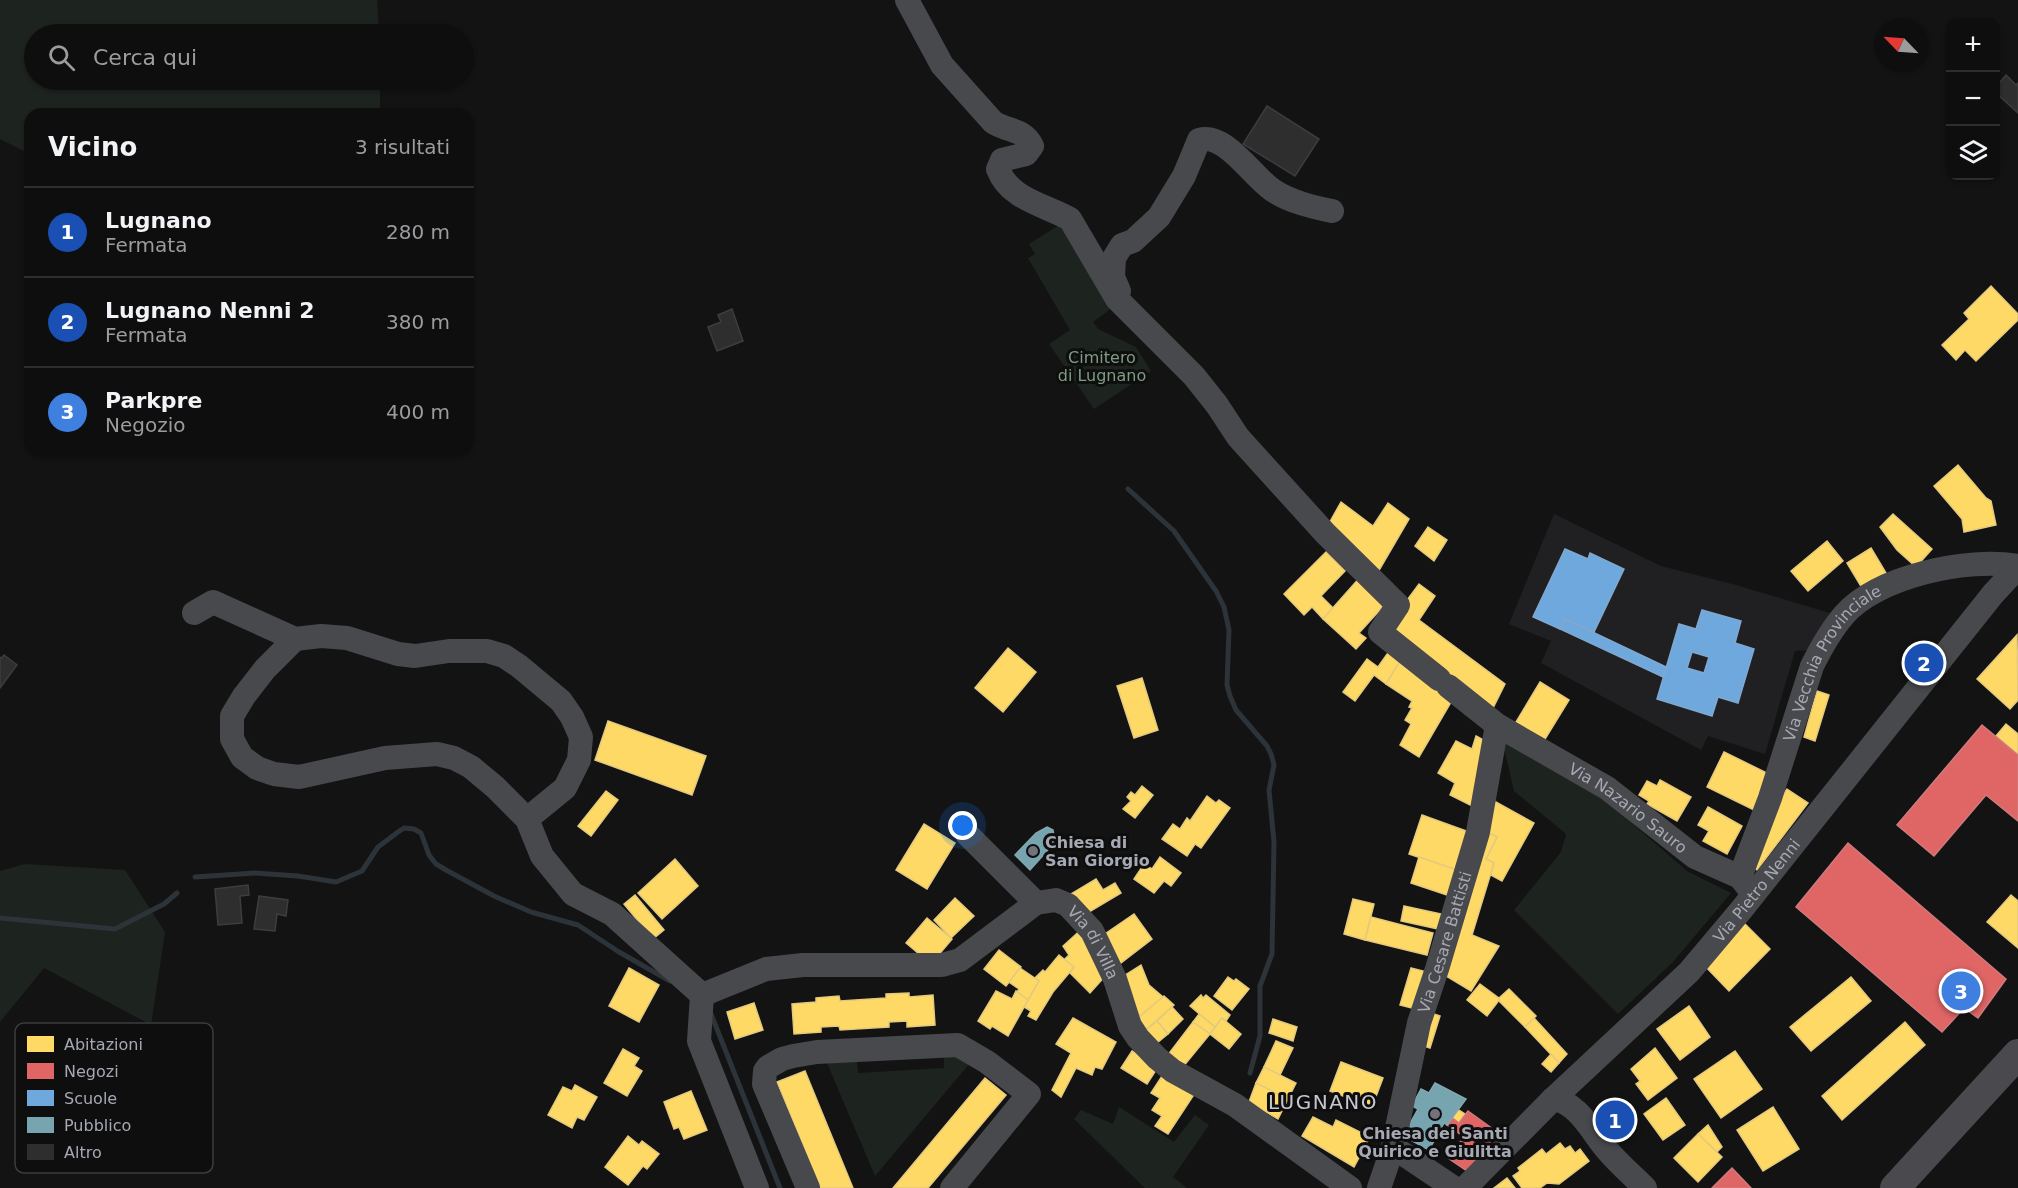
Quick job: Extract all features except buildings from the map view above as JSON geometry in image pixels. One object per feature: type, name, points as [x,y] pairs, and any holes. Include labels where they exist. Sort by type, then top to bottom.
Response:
[{"type":"main road","points":[[1895,1188],[2018,1054]]},
{"type":"street","points":[[907,0],[942,65],[993,122],[1002,128],[1017,131],[1028,137],[1032,146],[1026,154],[1002,160],[998,169],[1001,176],[1019,194],[1037,206],[1058,212],[1070,219],[1117,299],[1194,376],[1238,437],[1325,533],[1398,604],[1380,632],[1497,725]]},
{"type":"street","points":[[1129,313],[1113,277],[1114,258],[1122,245],[1133,241],[1159,217],[1184,176],[1199,140],[1206,138],[1222,144],[1274,191],[1332,212]]},
{"type":"street","name":"Via Vecchia Provinciale","points":[[1747,886],[1770,798],[1812,666],[1828,637],[1845,614],[1864,598],[1922,573],[1986,562],[2018,566]]},
{"type":"street","name":"Via Pietro Nenni","points":[[1465,1188],[1578,1075],[1689,972],[1747,886],[2018,566]]},
{"type":"street","points":[[194,613],[213,603],[296,639],[321,636],[347,638],[398,654],[415,656],[449,651],[487,651],[504,656],[561,700],[581,737],[579,760],[564,788],[527,819]]},
{"type":"street","points":[[296,639],[265,669],[244,696],[232,717],[232,739],[242,757],[257,768],[274,774],[299,777],[385,758],[436,754],[454,758],[471,767],[495,787],[527,819],[542,856],[573,894],[612,914],[702,995]]},
{"type":"street","name":"Via Nazario Sauro","points":[[1497,725],[1607,788],[1695,857],[1747,886]]},
{"type":"street","name":"Via Cesare Battisti","points":[[1380,1188],[1393,1147],[1419,1023],[1478,832],[1497,725]]},
{"type":"street","points":[[702,995],[766,969],[803,965],[942,965],[960,960],[1036,903],[967,834]]},
{"type":"street","name":"Via di Villa","points":[[1036,903],[1056,900],[1068,904],[1092,931],[1115,980],[1130,1026],[1157,1058],[1173,1071],[1235,1104],[1350,1188]]},
{"type":"street","points":[[702,995],[699,1041],[757,1188]]},
{"type":"street","points":[[808,1188],[764,1084],[765,1071],[768,1067],[782,1059],[817,1052],[958,1045],[995,1067],[1029,1094],[952,1188]]},
{"type":"street","points":[[1578,1075],[1576,1096],[1584,1119]]},
{"type":"street","points":[[1548,1104],[1569,1105],[1584,1119],[1607,1150]]},
{"type":"street","points":[[1548,1104],[1607,1150],[1645,1188]]},
{"type":"street","points":[[1393,1147],[1454,1188]]},
{"type":"shaded area","points":[[1554,514],[1661,566],[1830,613],[1811,650],[1795,651],[1765,754],[1708,736],[1701,750],[1541,663],[1551,641],[1509,624]]},
{"type":"green space","points":[[0,0],[377,0],[378,24],[24,24],[24,90],[380,90],[380,108],[24,108],[24,151],[0,139]]},
{"type":"green space","name":"Cimitero di Lugnano","points":[[1064,222],[1113,307],[1093,322],[1098,329],[1136,347],[1151,371],[1094,409],[1049,344],[1070,330],[1028,258],[1035,254],[1029,244]]},
{"type":"green space","points":[[1507,741],[1602,797],[1687,871],[1731,893],[1673,962],[1618,1014],[1514,910],[1561,852],[1566,834],[1514,791],[1503,744]]},
{"type":"green space","points":[[25,864],[125,870],[165,932],[151,1023],[147,1023],[44,968],[0,1022],[0,871]]},
{"type":"green space","points":[[944,1055],[956,1055],[970,1063],[875,1176],[827,1063],[857,1061],[858,1073],[944,1068]]},
{"type":"green space","points":[[1119,1107],[1174,1142],[1195,1115],[1209,1125],[1173,1177],[1187,1188],[1145,1188],[1074,1119],[1081,1110],[1113,1124]]},
{"type":"waterway","points":[[1128,489],[1174,531],[1216,591],[1224,607],[1229,630],[1227,685],[1230,696],[1236,710],[1267,746],[1274,765],[1269,790],[1274,842],[1272,954],[1260,986],[1260,1036],[1250,1073]]},
{"type":"waterway","points":[[195,877],[255,873],[336,882],[362,871],[378,847],[398,832],[404,828],[414,829],[421,833],[429,855],[436,864],[446,870],[494,896],[531,912],[578,925],[670,981]]},
{"type":"waterway","points":[[0,918],[115,929],[164,904],[177,893]]},
{"type":"waterway","points":[[711,1014],[780,1188]]},
{"type":"place","name":"Lugnano Nenni 2","points":[[1924,663]]},
{"type":"place","name":"Chiesa di San Giorgio","points":[[1033,851]]},
{"type":"place","name":"Parkpre","points":[[1961,991]]},
{"type":"place","name":"Chiesa dei Santi Quirico e Giulitta","points":[[1435,1114]]},
{"type":"place","name":"Lugnano","points":[[1615,1120]]},
{"type":"district","name":"LUGNANO","points":[[1323,1102]]}]
